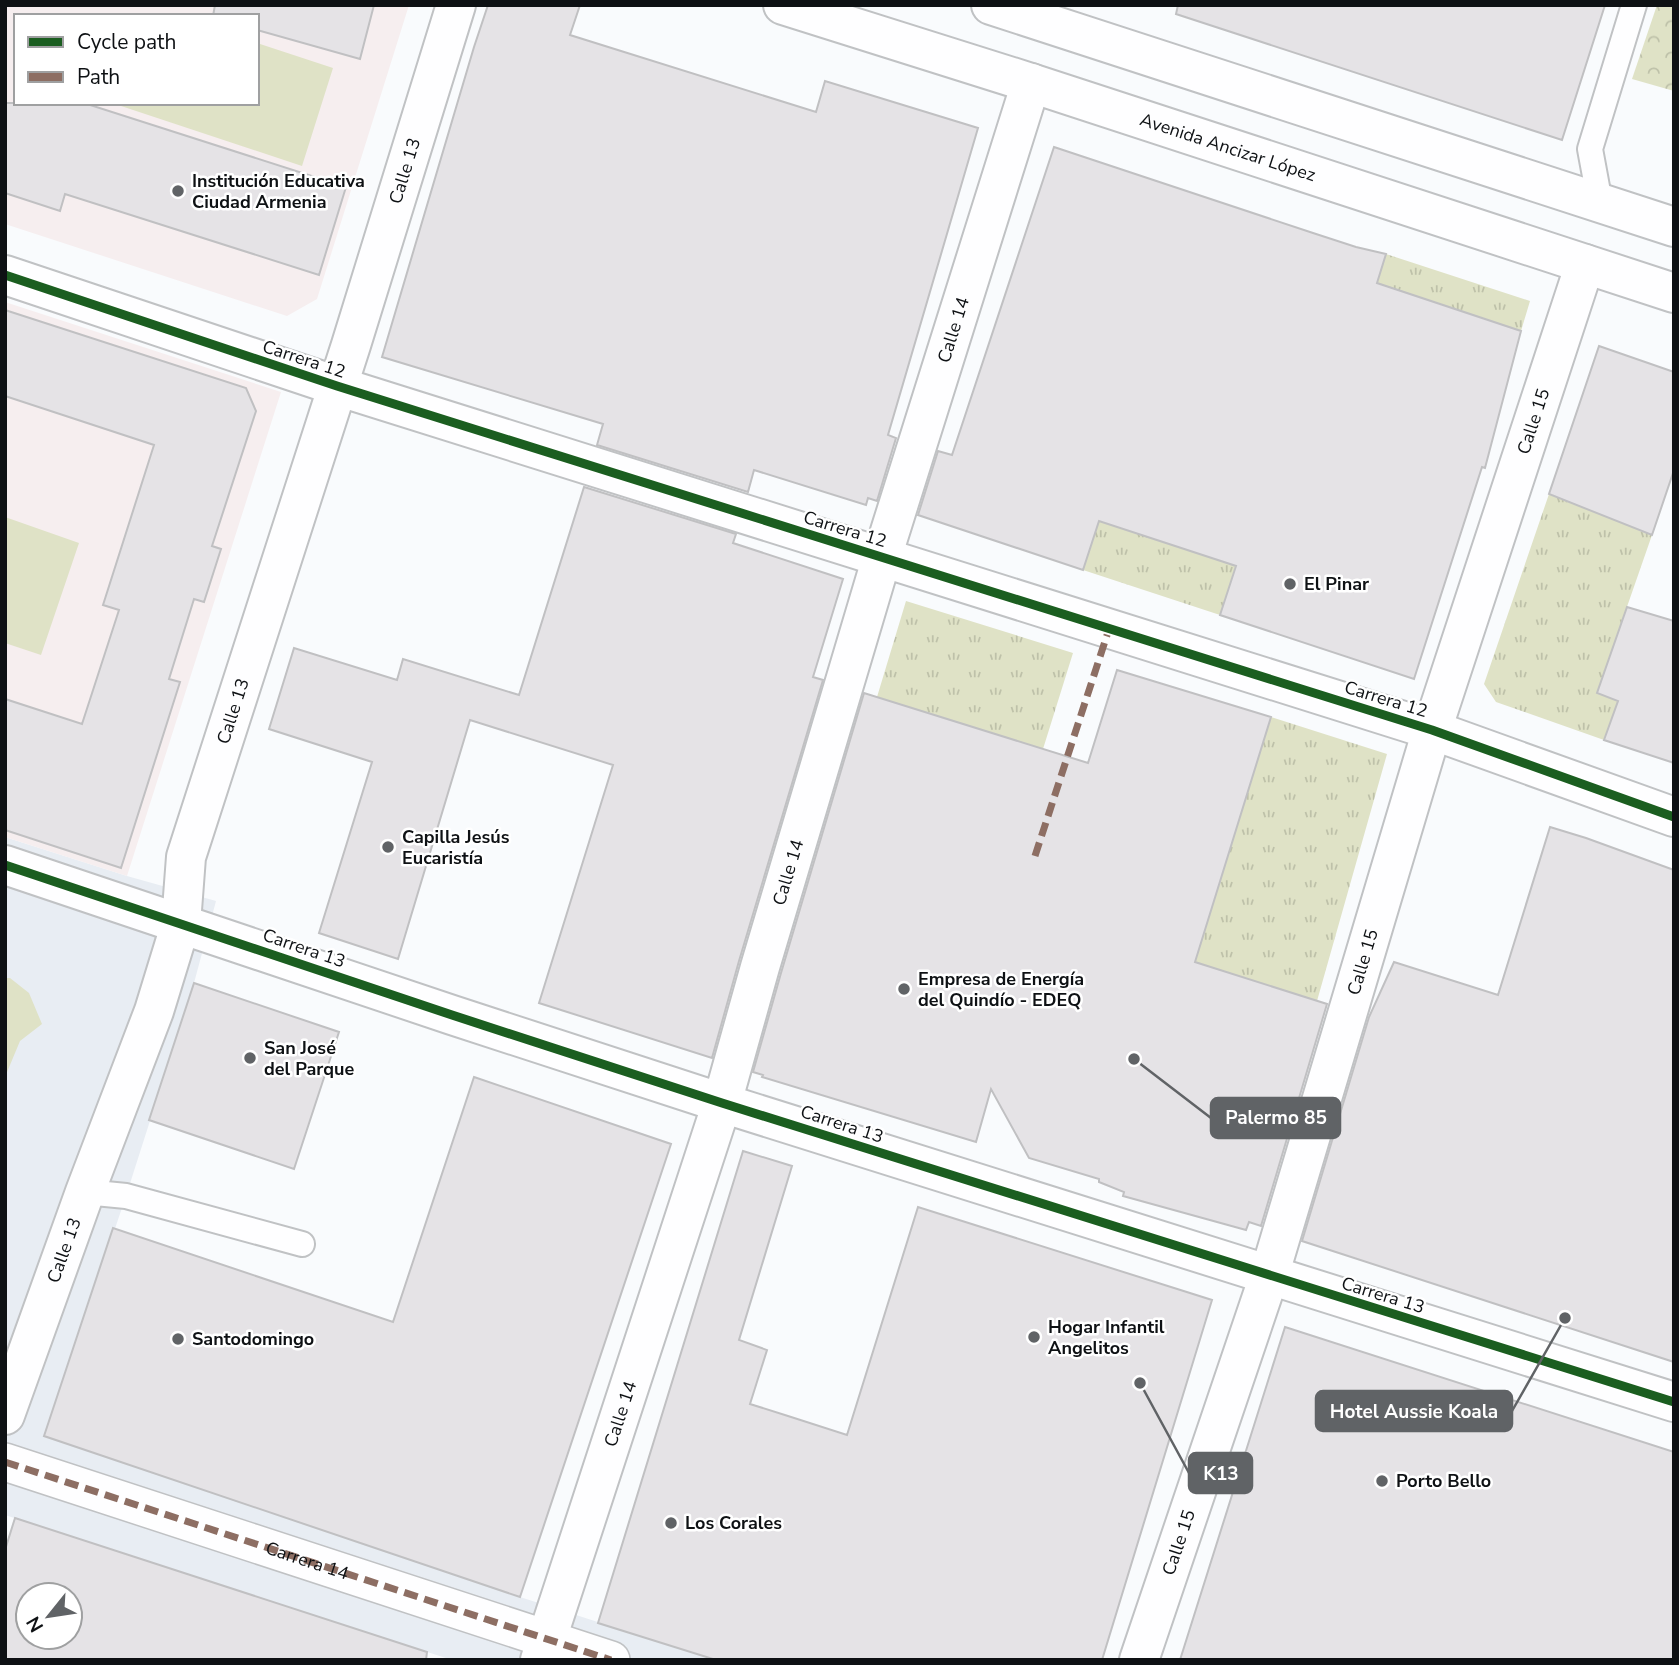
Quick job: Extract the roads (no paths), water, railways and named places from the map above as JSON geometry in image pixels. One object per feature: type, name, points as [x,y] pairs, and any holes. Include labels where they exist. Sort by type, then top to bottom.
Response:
[{"type":"street","name":"Calle 13","points":[[5,1415],[85,1192],[154,1011],[181,923],[186,857],[456,5]]},
{"type":"street","name":"Avenida Ancizar López","points":[[783,5],[1674,293]]},
{"type":"street","points":[[992,5],[1052,14],[1600,204],[1674,227]]},
{"type":"street","name":"Calle 14","points":[[544,1649],[722,1102],[882,557],[1031,83]]},
{"type":"street","name":"Calle 15","points":[[1139,1660],[1269,1276],[1432,730],[1585,264]]},
{"type":"street","name":"Carrera 12","points":[[5,275],[337,386],[1432,730],[1674,817]]},
{"type":"street","name":"Carrera 13","points":[[5,865],[452,1015],[722,1102],[1674,1402]]},
{"type":"street","name":"Carrera 14","points":[[5,1462],[544,1649],[611,1660]]},
{"type":"lane","points":[[1600,204],[1590,149],[1634,5]]},
{"type":"lane","points":[[85,1192],[126,1196],[302,1244]]},
{"type":"place","name":"Institución Educativa Ciudad Armenia","points":[[178,191]]},
{"type":"place","name":"El Pinar","points":[[1290,584]]},
{"type":"place","name":"Capilla Jesús Eucaristía","points":[[388,847]]},
{"type":"place","name":"Empresa de Energía del Quindío - EDEQ","points":[[904,989]]},
{"type":"place","name":"San José del Parque","points":[[250,1058]]},
{"type":"place","name":"Palermo 85","points":[[1134,1059]]},
{"type":"place","name":"Hotel Aussie Koala","points":[[1565,1318]]},
{"type":"place","name":"Hogar Infantil Angelitos","points":[[1034,1337]]},
{"type":"place","name":"Santodomingo","points":[[178,1339]]},
{"type":"place","name":"K13","points":[[1140,1383]]},
{"type":"place","name":"Porto Bello","points":[[1382,1481]]},
{"type":"place","name":"Los Corales","points":[[671,1523]]}]
